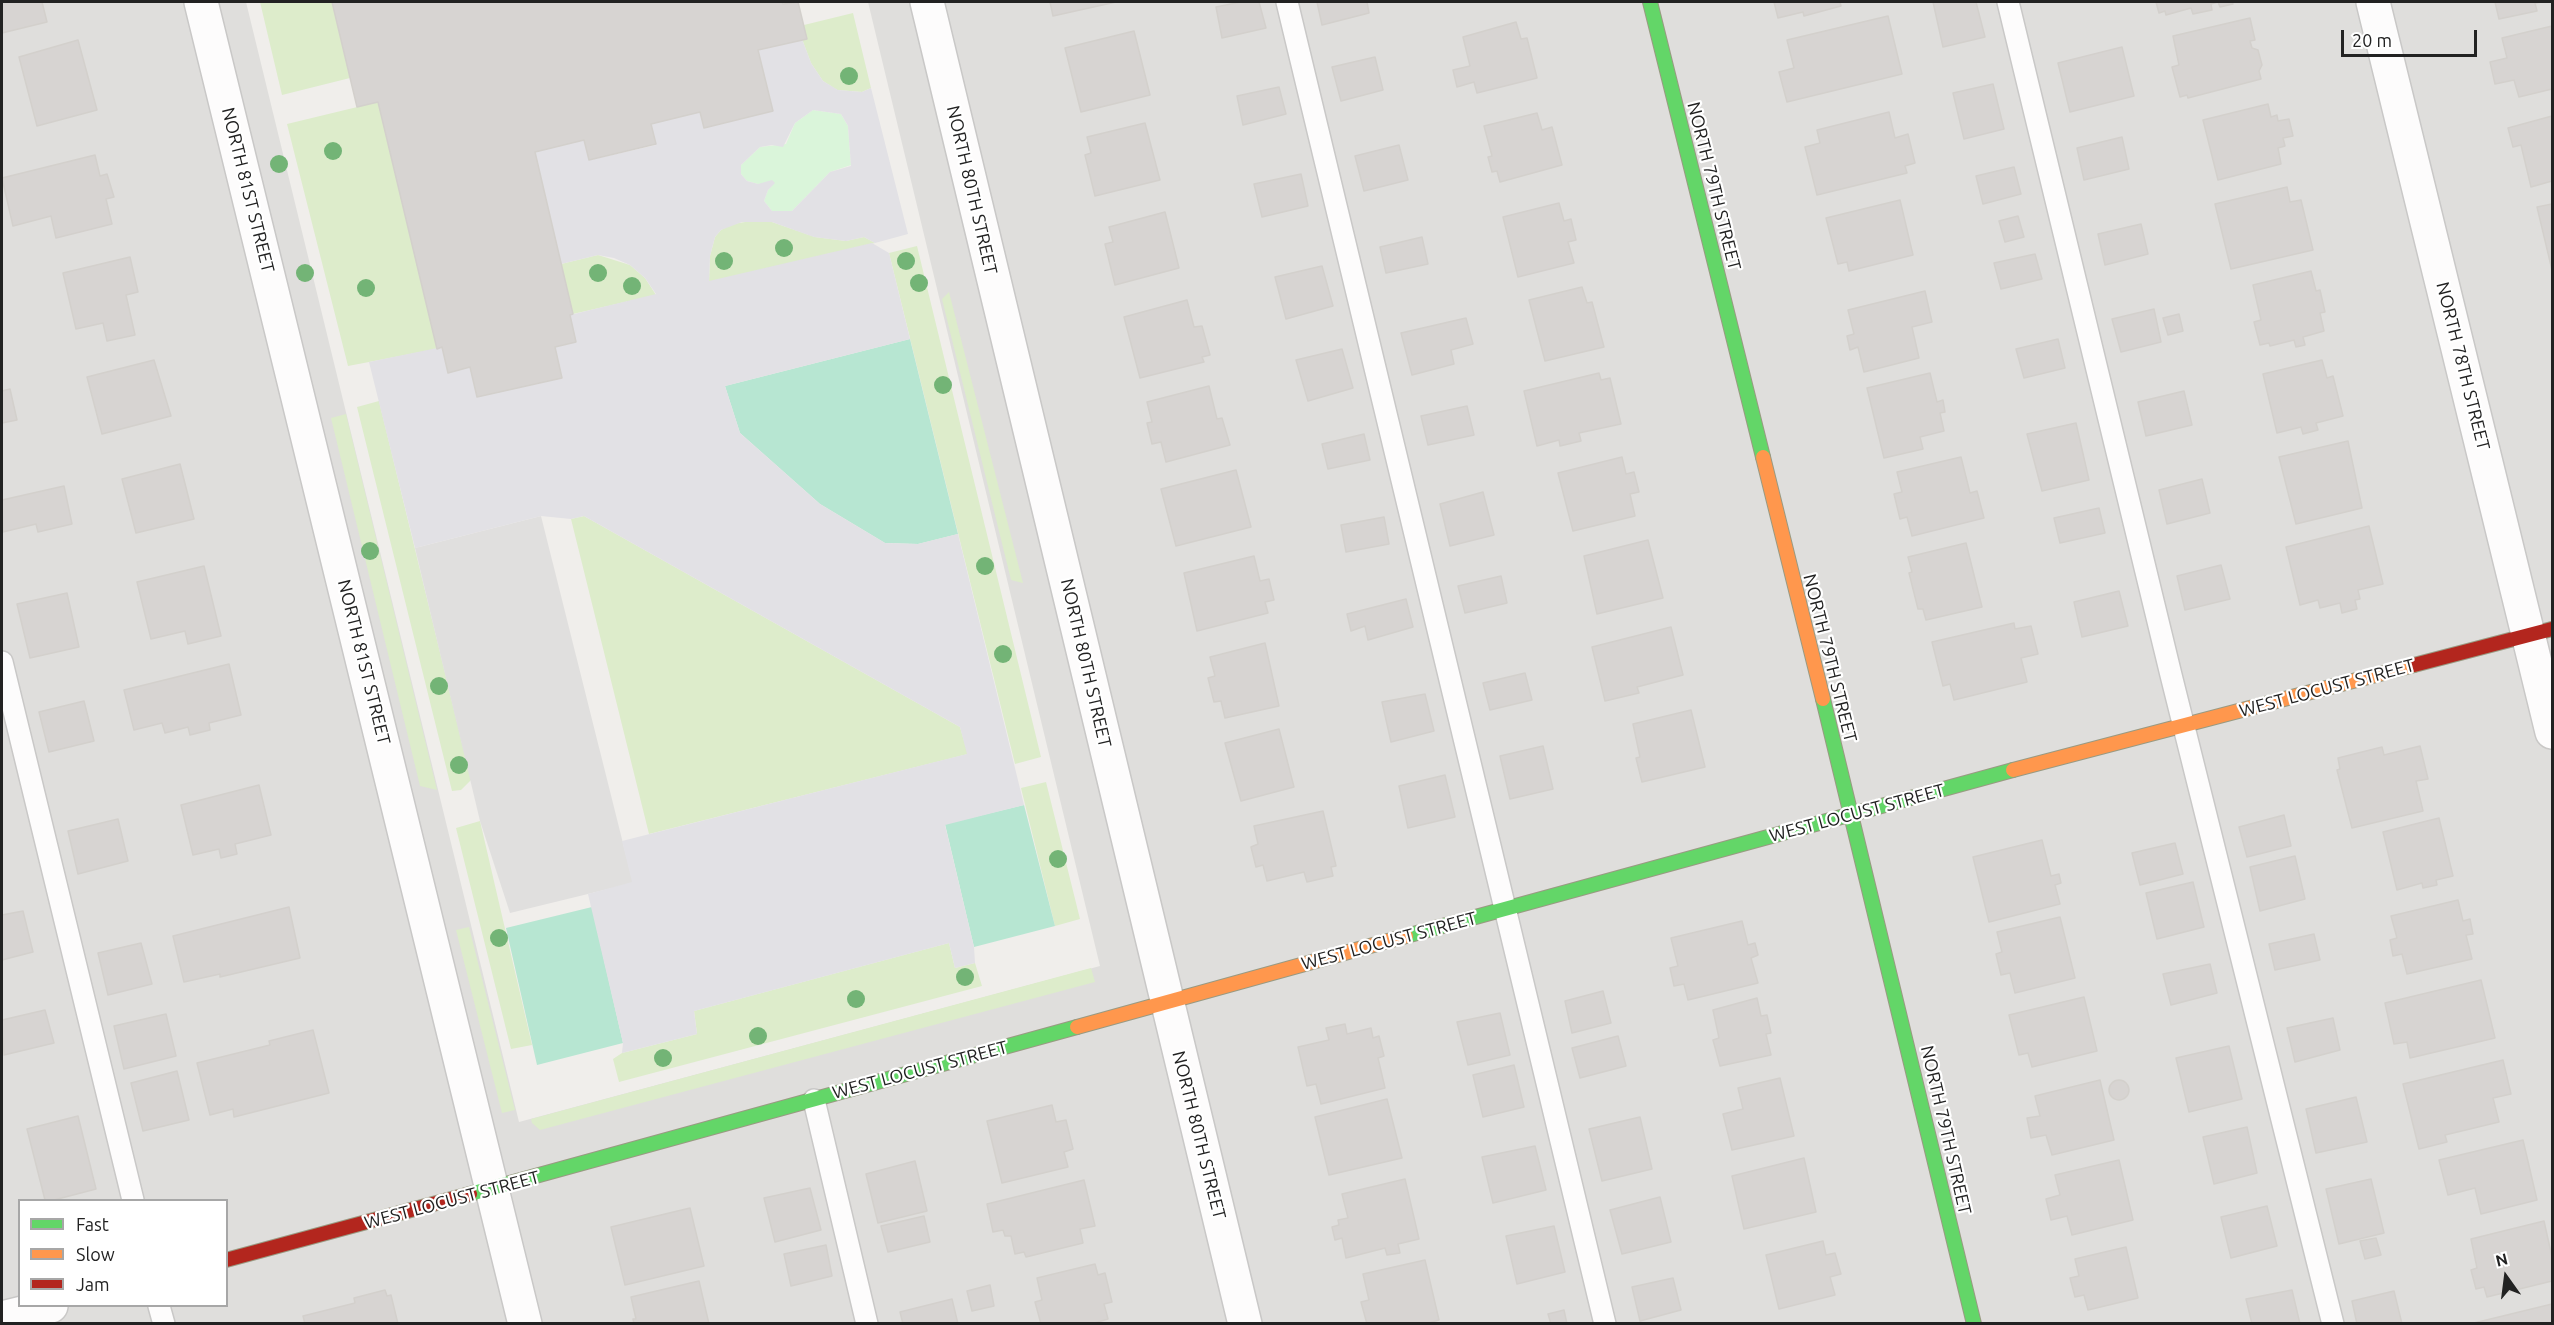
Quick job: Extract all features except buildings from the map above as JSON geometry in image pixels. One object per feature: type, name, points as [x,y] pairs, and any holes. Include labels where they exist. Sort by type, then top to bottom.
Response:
[{"type":"street","name":"NORTH 81ST STREET","points":[[201,2],[525,1323]]},
{"type":"street","name":"NORTH 80TH STREET","points":[[927,2],[1245,1323]]},
{"type":"street","name":"NORTH 79TH STREET","points":[[1650,2],[1851,813],[1974,1323]]},
{"type":"street","name":"NORTH 78TH STREET","points":[[2373,2],[2541,632],[2553,732]]},
{"type":"street","name":"WEST LOCUST STREET","points":[[228,1259],[1851,813],[2541,632]]},
{"type":"street","points":[[2,1318],[43,1307]]},
{"type":"lane","points":[[1287,2],[1507,908],[1605,1323]]},
{"type":"lane","points":[[2008,2],[2171,675],[2186,726],[2333,1323]]},
{"type":"lane","points":[[2,662],[133,1199]]},
{"type":"lane","points":[[814,1100],[867,1323]]},
{"type":"lane","points":[[160,1307],[164,1323]]},
{"type":"shaded area","points":[[2,2],[246,2],[519,1122],[1100,966],[868,2],[2552,2],[2552,1323],[2,1324]]},
{"type":"shaded area","points":[[802,39],[811,63],[823,81],[838,90],[862,92],[871,88],[908,234],[875,243],[864,237],[846,241],[814,237],[772,222],[742,222],[721,230],[715,237],[710,256],[709,281],[872,243],[889,253],[910,339],[725,386],[740,433],[820,504],[885,543],[918,544],[958,534],[1024,805],[945,825],[974,947],[975,963],[955,968],[949,943],[694,1011],[697,1034],[622,1053],[623,1043],[588,894],[632,882],[622,841],[967,754],[960,727],[584,516],[571,519],[541,516],[415,548],[369,362],[442,347],[448,372],[470,367],[477,397],[562,378],[555,347],[576,342],[570,315],[656,294],[645,278],[630,265],[614,258],[598,255],[561,264],[535,152],[584,140],[590,160],[656,145],[651,124],[700,112],[704,128],[772,111],[758,50]],"holes":[[[813,110],[841,114],[848,126],[851,166],[830,172],[792,211],[772,211],[764,201],[768,190],[775,183],[772,180],[758,184],[747,181],[741,174],[741,165],[760,147],[772,145],[783,147],[795,123]]]},
{"type":"shaded area","points":[[541,516],[633,883],[510,913],[480,821],[415,548]]},
{"type":"green space","points":[[260,2],[332,2],[350,78],[282,95]]},
{"type":"green space","points":[[853,13],[871,88],[862,92],[837,90],[823,81],[811,63],[802,39],[804,25]]},
{"type":"green space","points":[[378,102],[437,349],[348,366],[287,124]]},
{"type":"green space","points":[[813,110],[841,114],[848,126],[851,165],[830,172],[792,211],[772,211],[764,201],[768,190],[774,183],[758,184],[747,181],[741,174],[741,165],[760,147],[786,144],[795,123]]},
{"type":"green space","points":[[752,221],[772,222],[815,237],[846,241],[864,237],[875,243],[709,282],[710,256],[715,237],[721,230],[732,224]]},
{"type":"green space","points":[[917,246],[1041,757],[1015,764],[889,253]]},
{"type":"green space","points":[[598,255],[630,265],[645,278],[656,295],[573,314],[561,264]]},
{"type":"green space","points":[[949,292],[1023,583],[1011,580],[942,299]]},
{"type":"green space","points":[[910,339],[958,534],[918,544],[885,543],[820,504],[740,433],[725,386]]},
{"type":"green space","points":[[379,401],[471,780],[461,790],[452,791],[357,407]]},
{"type":"green space","points":[[346,414],[437,790],[420,786],[331,418]]},
{"type":"green space","points":[[584,516],[960,727],[968,754],[649,834],[571,519]]},
{"type":"green space","points":[[1046,782],[1080,919],[1055,926],[1021,788]]},
{"type":"green space","points":[[1024,805],[1055,926],[974,947],[945,824]]},
{"type":"green space","points":[[480,821],[532,1045],[511,1049],[456,828]]},
{"type":"green space","points":[[592,907],[623,1043],[537,1065],[506,928]]},
{"type":"green space","points":[[469,927],[515,1110],[502,1113],[456,930]]},
{"type":"green space","points":[[949,943],[955,968],[975,963],[982,986],[619,1082],[613,1059],[622,1053],[697,1034],[694,1011]]},
{"type":"green space","points":[[1091,968],[1095,982],[540,1130],[532,1123],[531,1119]]},
{"type":"traffic: fast","points":[[1650,2],[1763,457]]},
{"type":"traffic: fast","points":[[1823,699],[1974,1324]]},
{"type":"traffic: fast","points":[[1406,936],[2013,770]]},
{"type":"traffic: fast","points":[[470,1194],[1077,1027]]},
{"type":"traffic: slow","points":[[1763,457],[1823,699]]},
{"type":"traffic: slow","points":[[2013,770],[2414,665]]},
{"type":"traffic: slow","points":[[1077,1027],[1406,936]]},
{"type":"traffic: jam","points":[[2414,665],[2552,629]]},
{"type":"traffic: jam","points":[[228,1259],[470,1194]]}]
